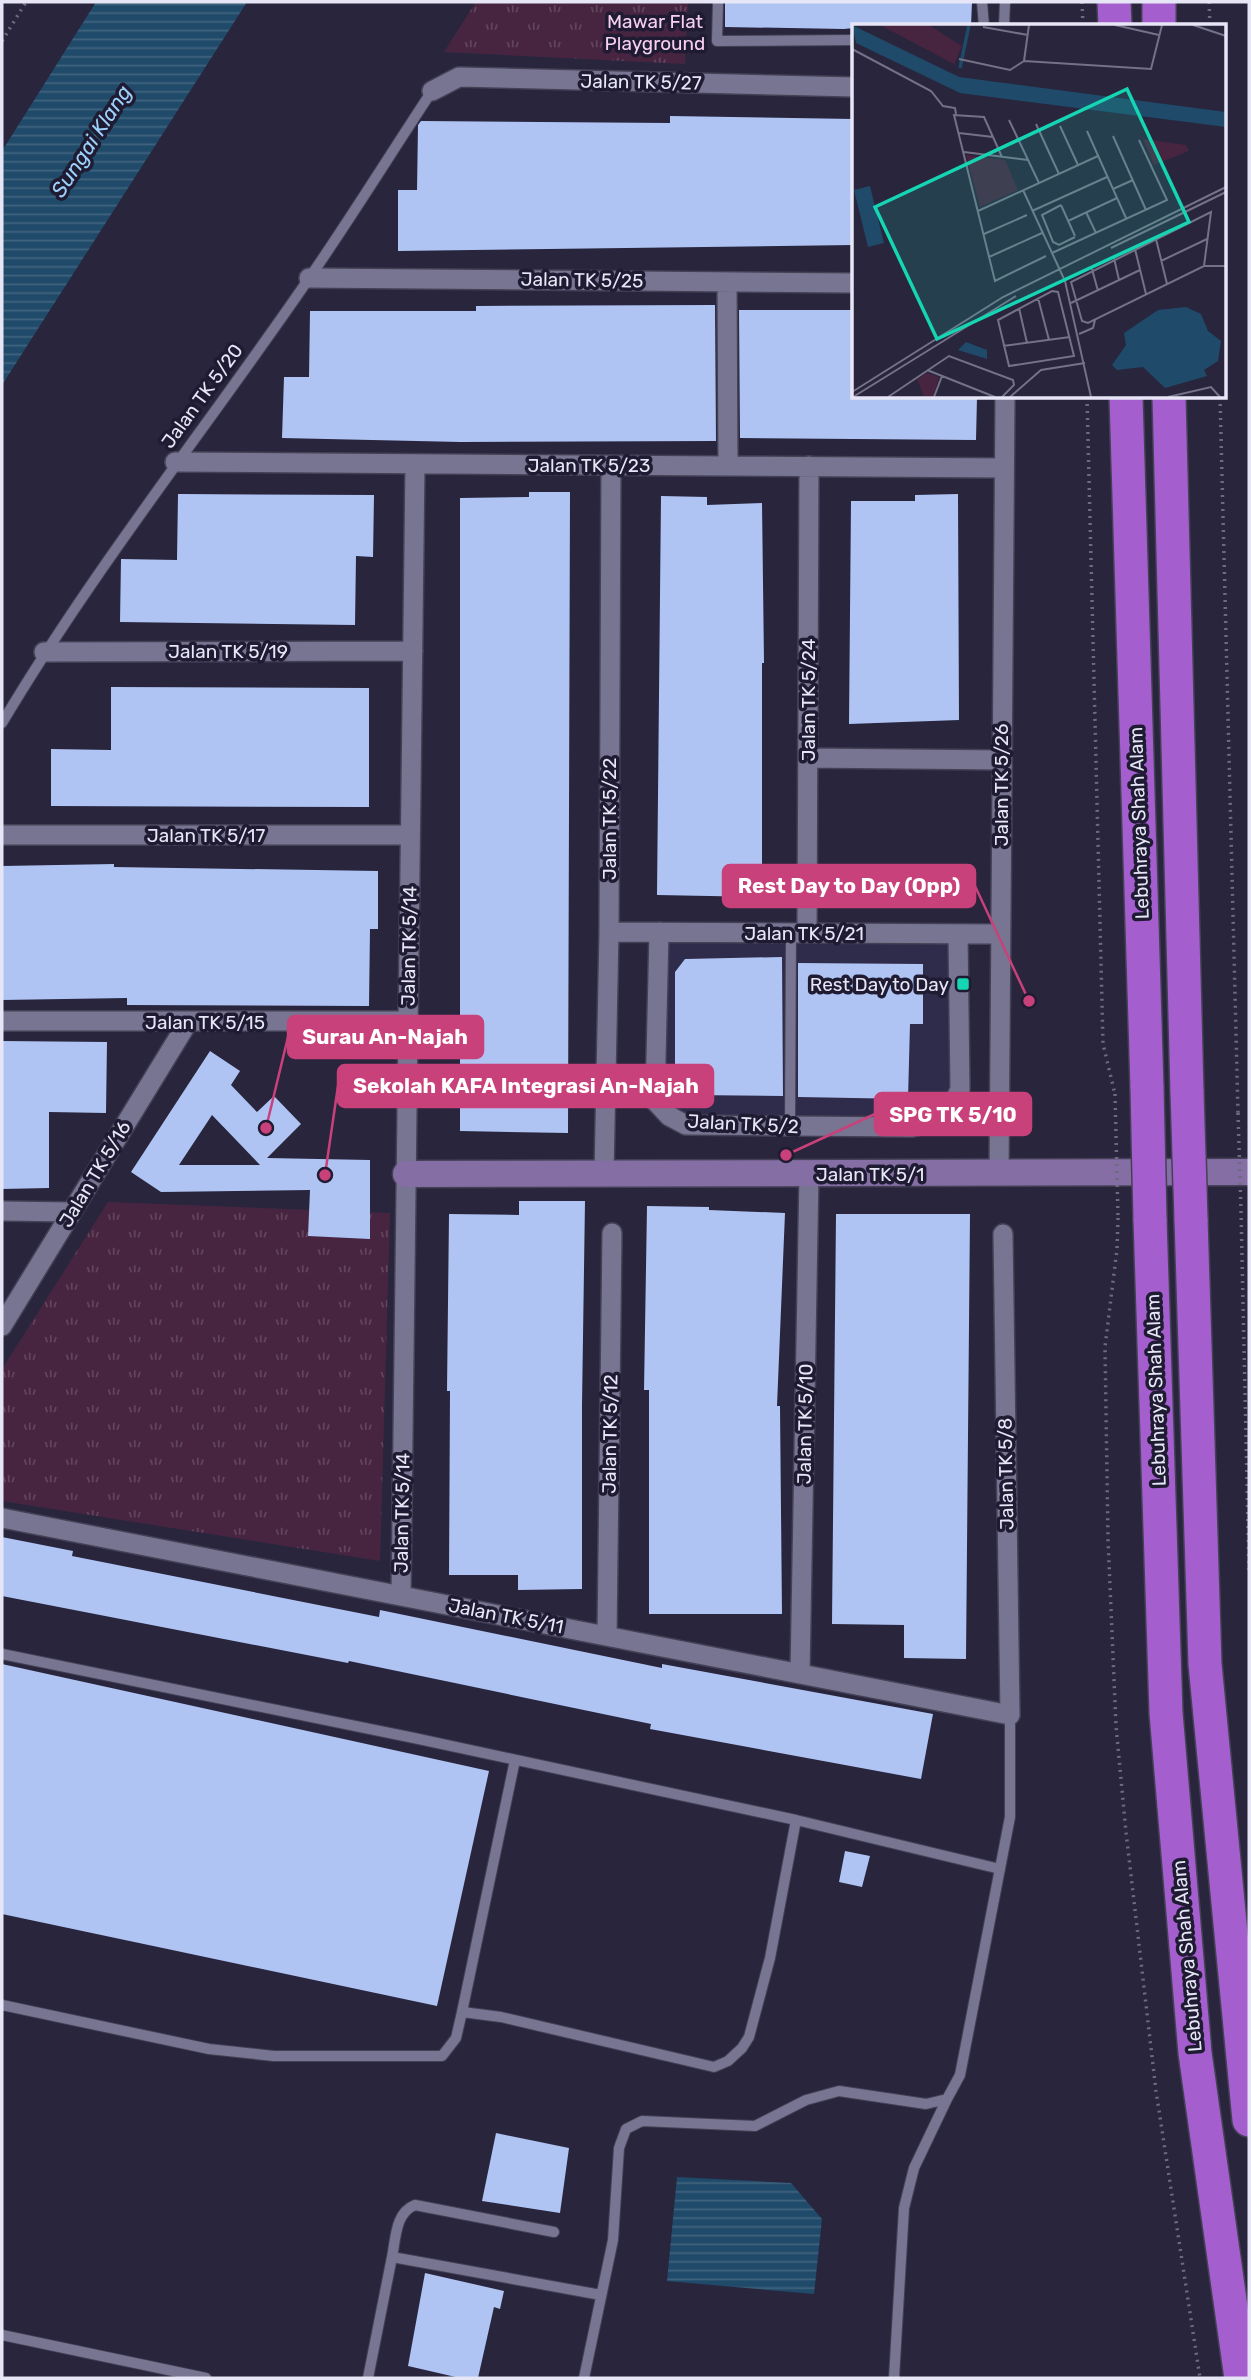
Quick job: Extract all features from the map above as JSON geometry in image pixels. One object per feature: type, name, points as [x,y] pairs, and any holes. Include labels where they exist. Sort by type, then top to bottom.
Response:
[{"type":"highway","points":[[1114,2],[1115,24]]},
{"type":"highway","points":[[1159,2],[1159,24]]},
{"type":"highway","name":"Lebuhraya Shah Alam","points":[[1126,399],[1166,1713],[1195,2053],[1241,2378]]},
{"type":"highway","name":"Lebuhraya Shah Alam","points":[[1169,399],[1205,1664],[1249,2120]]},
{"type":"street","name":"Jalan TK 5/27","points":[[432,90],[459,77],[852,87]]},
{"type":"street","name":"Jalan TK 5/25","points":[[309,278],[852,283]]},
{"type":"street","points":[[727,282],[728,466]]},
{"type":"street","name":"Jalan TK 5/26","points":[[999,1174],[1005,399]]},
{"type":"street","name":"Jalan TK 5/23","points":[[175,462],[1004,468]]},
{"type":"street","name":"Jalan TK 5/14","points":[[401,1595],[415,464]]},
{"type":"street","name":"Jalan TK 5/22","points":[[604,1174],[609,932],[611,465]]},
{"type":"street","name":"Jalan TK 5/24","points":[[799,933],[808,758],[809,466]]},
{"type":"street","name":"Jalan TK 5/19","points":[[44,652],[413,651]]},
{"type":"street","points":[[808,758],[1002,760]]},
{"type":"street","name":"Jalan TK 5/17","points":[[2,835],[410,835]]},
{"type":"street","name":"Jalan TK 5/21","points":[[609,932],[1000,934]]},
{"type":"street","name":"Jalan TK 5/2","points":[[659,932],[655,1101],[668,1116],[686,1125],[912,1128],[934,1122],[953,1107],[960,1089],[958,934]]},
{"type":"street","name":"Jalan TK 5/15","points":[[2,1021],[408,1021]]},
{"type":"street","name":"Jalan TK 5/16","points":[[2,1326],[188,1021]]},
{"type":"street","name":"Jalan TK 5/1","points":[[406,1174],[1249,1172]]},
{"type":"street","name":"Jalan TK 5/10","points":[[800,1674],[810,1174]]},
{"type":"street","points":[[2,1211],[72,1212]]},
{"type":"street","name":"Jalan TK 5/12","points":[[607,1636],[612,1233]]},
{"type":"street","name":"Jalan TK 5/8","points":[[1003,1234],[1010,1715]]},
{"type":"street","name":"Jalan TK 5/11","points":[[2,1518],[1010,1715]]},
{"type":"lane","points":[[718,2],[717,41],[852,40]]},
{"type":"lane","points":[[982,2],[984,24]]},
{"type":"lane","points":[[1004,24],[1005,2]]},
{"type":"lane","name":"Jalan TK 5/20","points":[[2,723],[44,652],[175,462],[309,278],[432,90]]},
{"type":"lane","points":[[790,1126],[799,933]]},
{"type":"lane","points":[[2,1654],[796,1820],[1000,1869]]},
{"type":"lane","points":[[894,2378],[904,2208],[914,2168],[960,2075],[1010,1817],[1010,1715]]},
{"type":"lane","points":[[2,2005],[209,2049],[274,2056],[442,2056],[456,2038],[514,1760]]},
{"type":"lane","points":[[461,2012],[501,2017],[715,2067],[728,2061],[742,2048],[749,2036],[770,1958],[796,1820]]},
{"type":"lane","points":[[584,2378],[613,2240],[619,2148],[626,2129],[642,2121],[755,2126],[806,2100],[839,2091],[926,2104],[947,2099]]},
{"type":"lane","points":[[368,2378],[400,2218],[405,2209],[415,2205],[554,2232]]},
{"type":"lane","points":[[392,2257],[601,2295]]},
{"type":"lane","points":[[2,2335],[206,2378]]},
{"type":"path","points":[[2,41],[26,2]]},
{"type":"path","points":[[1082,2],[1083,24]]},
{"type":"path","points":[[1209,2],[1210,24]]},
{"type":"path","points":[[1087,399],[1103,1044],[1115,1094],[1118,1218],[1117,1249],[1105,1347],[1108,1539],[1116,1727],[1156,2091],[1200,2378]]},
{"type":"path","points":[[1220,399],[1249,1573]]},
{"type":"shaded area","points":[[951,941],[952,1088],[932,1115],[910,1120],[687,1115],[674,1109],[664,1098],[667,943]]},
{"type":"green space","name":"Mawar Flat Playground","points":[[476,2],[688,2],[685,64],[444,52]]},
{"type":"green space","points":[[108,1202],[390,1213],[380,1561],[2,1501],[2,1369]]},
{"type":"water","name":"Sungai Klang","points":[[96,2],[247,2],[2,385],[2,151]]},
{"type":"water","points":[[677,2177],[791,2183],[822,2219],[814,2294],[667,2281]]},
{"type":"building","points":[[725,2],[972,2],[971,24],[852,24],[852,28],[844,29],[725,27]]},
{"type":"building","points":[[670,116],[852,119],[852,245],[398,251],[398,190],[417,190],[418,125],[421,121],[670,123]]},
{"type":"building","points":[[715,305],[716,441],[461,442],[282,438],[284,377],[309,377],[310,311],[476,311],[476,306]]},
{"type":"building","points":[[739,310],[852,310],[852,399],[977,399],[976,440],[740,438]]},
{"type":"building","points":[[529,492],[570,492],[568,1133],[460,1131],[460,498],[529,497]]},
{"type":"building","points":[[178,494],[374,495],[373,557],[356,556],[355,625],[120,622],[121,559],[177,560]]},
{"type":"building","points":[[958,494],[959,720],[849,724],[851,501],[915,501],[915,495]]},
{"type":"building","points":[[661,496],[707,497],[707,505],[762,503],[762,897],[657,895]]},
{"type":"building","points":[[111,687],[369,688],[369,807],[51,806],[51,749],[111,750]]},
{"type":"building","points":[[114,864],[114,867],[378,871],[378,929],[370,929],[369,1006],[127,1005],[127,998],[2,1000],[2,866]]},
{"type":"building","points":[[782,957],[783,1096],[690,1095],[675,1080],[675,972],[685,959]]},
{"type":"building","points":[[798,963],[923,964],[923,1024],[910,1024],[908,1099],[798,1097]]},
{"type":"building","points":[[2,1041],[107,1042],[106,1113],[49,1112],[49,1188],[2,1189]]},
{"type":"building","points":[[210,1051],[240,1071],[231,1085],[257,1112],[274,1096],[301,1124],[267,1158],[370,1160],[370,1239],[308,1236],[310,1190],[161,1192],[131,1172]],"holes":[[[212,1115],[260,1165],[179,1165]]]},
{"type":"building","points":[[519,1201],[585,1201],[582,1589],[518,1590],[518,1575],[449,1575],[449,1214],[519,1215]]},
{"type":"building","points":[[647,1206],[709,1207],[709,1210],[785,1213],[777,1406],[780,1406],[782,1614],[649,1614],[649,1390],[644,1390]]},
{"type":"building","points":[[836,1214],[970,1214],[966,1659],[904,1658],[904,1625],[832,1624]]},
{"type":"building","points":[[2,1537],[73,1551],[72,1556],[379,1617],[380,1610],[662,1668],[662,1664],[933,1714],[921,1779],[650,1729],[651,1724],[349,1661],[348,1663],[2,1596]]},
{"type":"building","points":[[2,1664],[489,1771],[437,2006],[2,1914]]},
{"type":"building","points":[[845,1851],[870,1856],[862,1887],[839,1882]]},
{"type":"building","points":[[496,2133],[569,2148],[560,2213],[482,2201]]},
{"type":"building","points":[[425,2273],[504,2291],[500,2309],[494,2307],[478,2378],[460,2378],[408,2366]]},
{"type":"place","name":"Rest Day to Day","points":[[963,984]]},
{"type":"place","name":"Rest Day to Day (Opp)","points":[[1029,1001]]},
{"type":"place","name":"Surau An-Najah","points":[[266,1128]]},
{"type":"place","name":"SPG TK 5/10","points":[[786,1155]]},
{"type":"place","name":"Sekolah KAFA Integrasi An-Najah","points":[[325,1175]]}]
